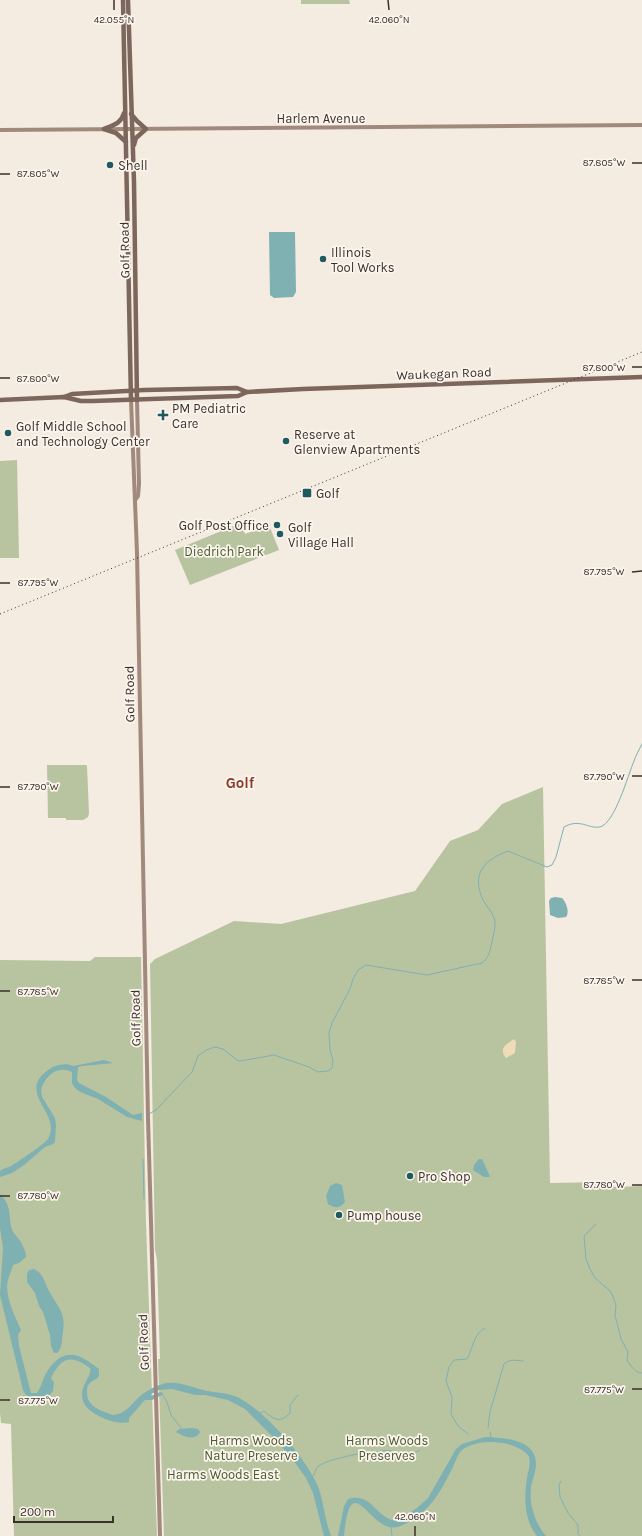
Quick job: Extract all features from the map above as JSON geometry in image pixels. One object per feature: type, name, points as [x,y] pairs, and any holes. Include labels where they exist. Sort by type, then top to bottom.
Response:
[{"type":"main road","name":"Golf Road","points":[[123,0],[130,391],[134,495],[136,500],[148,1118],[160,1536]]},
{"type":"main road","name":"Golf Road","points":[[128,0],[139,484],[138,496],[136,500]]},
{"type":"main road","points":[[104,129],[118,124],[122,119],[126,108]]},
{"type":"main road","points":[[131,114],[146,129],[136,138],[132,150]]},
{"type":"main road","name":"Harlem Avenue","points":[[0,130],[642,125]]},
{"type":"main road","points":[[104,129],[116,133],[126,142]]},
{"type":"main road","name":"Waukegan Road","points":[[64,397],[81,401],[137,400],[238,396],[247,392],[642,377]]},
{"type":"main road","name":"Waukegan Road","points":[[64,397],[72,394],[137,390],[237,388],[247,392]]},
{"type":"main road","points":[[0,400],[64,397]]},
{"type":"green space","points":[[301,0],[349,0],[350,4],[301,4]]},
{"type":"green space","points":[[17,460],[19,558],[0,558],[0,461]]},
{"type":"green space","name":"Diedrich Park","points":[[241,523],[245,534],[269,525],[279,550],[190,585],[175,550]]},
{"type":"green space","points":[[47,765],[87,766],[88,817],[83,820],[48,818]]},
{"type":"green space","points":[[543,787],[550,1183],[605,1182],[605,1186],[642,1186],[642,1536],[164,1536],[158,1359],[160,1359],[157,1260],[155,1250],[150,964],[155,959],[234,921],[281,924],[415,891],[450,841],[478,830],[502,804]]},
{"type":"green space","points":[[95,957],[141,957],[146,1223],[157,1536],[14,1536],[11,1424],[1,1423],[0,1413],[0,960],[90,961]]},
{"type":"sand","points":[[514,1039],[516,1042],[515,1053],[506,1058],[503,1049]]},
{"type":"water","points":[[269,232],[295,232],[296,292],[293,297],[274,298],[270,295]]},
{"type":"water","points":[[551,898],[562,898],[565,902],[568,910],[566,917],[558,918],[550,915],[549,901]]},
{"type":"water","points":[[104,1060],[113,1063],[78,1067],[77,1080],[79,1083],[106,1097],[133,1115],[142,1113],[142,1121],[127,1117],[98,1099],[80,1092],[72,1083],[72,1072],[67,1070],[57,1071],[52,1073],[45,1080],[41,1090],[42,1097],[55,1118],[55,1142],[45,1147],[12,1173],[0,1177],[1,1170],[11,1166],[48,1139],[51,1129],[50,1120],[37,1093],[37,1085],[41,1076],[58,1065],[66,1064],[73,1066]]},
{"type":"water","points":[[479,1159],[482,1159],[490,1177],[484,1177],[473,1170],[474,1165]]},
{"type":"water","points":[[336,1183],[342,1185],[345,1202],[341,1206],[337,1207],[328,1204],[326,1196],[330,1186]]},
{"type":"water","points":[[0,1194],[9,1208],[10,1222],[13,1232],[22,1243],[26,1254],[26,1257],[19,1263],[13,1265],[8,1278],[7,1286],[11,1306],[21,1330],[18,1335],[19,1346],[31,1393],[37,1393],[46,1373],[54,1363],[66,1355],[72,1355],[85,1359],[99,1369],[99,1376],[88,1386],[88,1398],[92,1405],[96,1408],[113,1415],[124,1411],[148,1390],[166,1383],[182,1384],[237,1397],[248,1403],[272,1424],[296,1451],[305,1464],[319,1489],[331,1536],[324,1536],[313,1493],[306,1478],[296,1464],[278,1442],[245,1409],[228,1400],[205,1395],[195,1395],[172,1389],[159,1390],[151,1394],[151,1396],[160,1392],[163,1393],[162,1395],[152,1400],[145,1400],[129,1418],[129,1422],[123,1423],[110,1421],[96,1414],[86,1406],[83,1401],[82,1391],[90,1368],[73,1360],[65,1361],[54,1372],[51,1379],[54,1382],[53,1391],[46,1400],[34,1401],[25,1394],[0,1295],[3,1248],[0,1228]]},
{"type":"water","points":[[34,1269],[43,1278],[63,1317],[64,1323],[62,1343],[57,1353],[54,1353],[51,1346],[50,1335],[35,1293],[27,1282],[27,1274],[29,1270]]},
{"type":"water","points":[[179,1429],[198,1429],[200,1432],[195,1437],[189,1437],[176,1432]]},
{"type":"water","points":[[485,1437],[509,1439],[531,1449],[535,1456],[536,1464],[531,1488],[532,1507],[536,1520],[546,1536],[537,1536],[527,1516],[525,1493],[530,1465],[529,1457],[524,1451],[514,1446],[499,1442],[483,1442],[468,1446],[462,1450],[457,1457],[448,1478],[433,1502],[420,1515],[400,1526],[389,1527],[381,1523],[360,1505],[355,1503],[350,1506],[344,1536],[338,1536],[344,1506],[348,1499],[363,1499],[369,1502],[384,1516],[397,1521],[417,1508],[428,1498],[456,1449],[462,1444]]},
{"type":"waterway","points":[[149,1114],[156,1110],[192,1072],[198,1056],[206,1050],[215,1047],[223,1049],[240,1061],[274,1055],[309,1067],[318,1072],[328,1071],[332,1068],[333,1061],[330,1050],[329,1033],[332,1023],[358,970],[366,965],[427,975],[482,963],[489,954],[495,924],[493,915],[483,900],[478,883],[479,875],[482,869],[492,859],[508,851],[547,867],[552,865],[556,857],[564,827],[575,823],[596,827],[606,824],[616,808],[642,744]]},
{"type":"waterway","points":[[143,1159],[144,1199]]},
{"type":"waterway","points":[[596,1224],[584,1236],[586,1259],[595,1278],[611,1292],[616,1306],[615,1315],[621,1339],[628,1352],[627,1360],[635,1370],[642,1373]]},
{"type":"waterway","points":[[468,1434],[458,1426],[451,1414],[452,1397],[446,1381],[449,1367],[454,1360],[467,1359],[478,1334],[485,1328]]},
{"type":"waterway","points":[[488,1428],[490,1412],[504,1364],[515,1360],[523,1361]]},
{"type":"waterway","points":[[162,1394],[167,1402],[171,1415],[181,1428]]},
{"type":"waterway","points":[[259,1414],[264,1411],[274,1418],[283,1418],[290,1413],[290,1405],[298,1395]]},
{"type":"waterway","points":[[490,1432],[491,1437]]},
{"type":"waterway","points":[[311,1476],[314,1475],[319,1466],[329,1461],[357,1454],[366,1456],[379,1452],[393,1451],[401,1455],[406,1455],[420,1450]]},
{"type":"waterway","points":[[561,1481],[559,1485],[560,1497],[568,1513],[578,1525],[578,1534],[580,1536]]},
{"type":"waterway","points":[[391,1527],[392,1536]]},
{"type":"railway","points":[[0,614],[642,352]]},
{"type":"place","name":"Shell","points":[[110,165]]},
{"type":"place","name":"Illinois Tool Works","points":[[323,259]]},
{"type":"place","name":"PM Pediatric Care","points":[[163,415]]},
{"type":"place","name":"Golf Middle School and Technology Center","points":[[8,433]]},
{"type":"place","name":"Reserve at Glenview Apartments","points":[[286,441]]},
{"type":"place","name":"Golf","points":[[307,493]]},
{"type":"place","name":"Golf Post Office","points":[[277,525]]},
{"type":"place","name":"Golf Village Hall","points":[[280,534]]},
{"type":"place","name":"Pro Shop","points":[[410,1176]]},
{"type":"place","name":"Pump house","points":[[339,1215]]},
{"type":"district","name":"Golf","points":[[240,783]]},
{"type":"park label","name":"Harms Woods Nature Preserve","points":[[251,1448]]},
{"type":"park label","name":"Harms Woods Preserves","points":[[387,1448]]},
{"type":"park label","name":"Harms Woods East","points":[[223,1474]]}]
